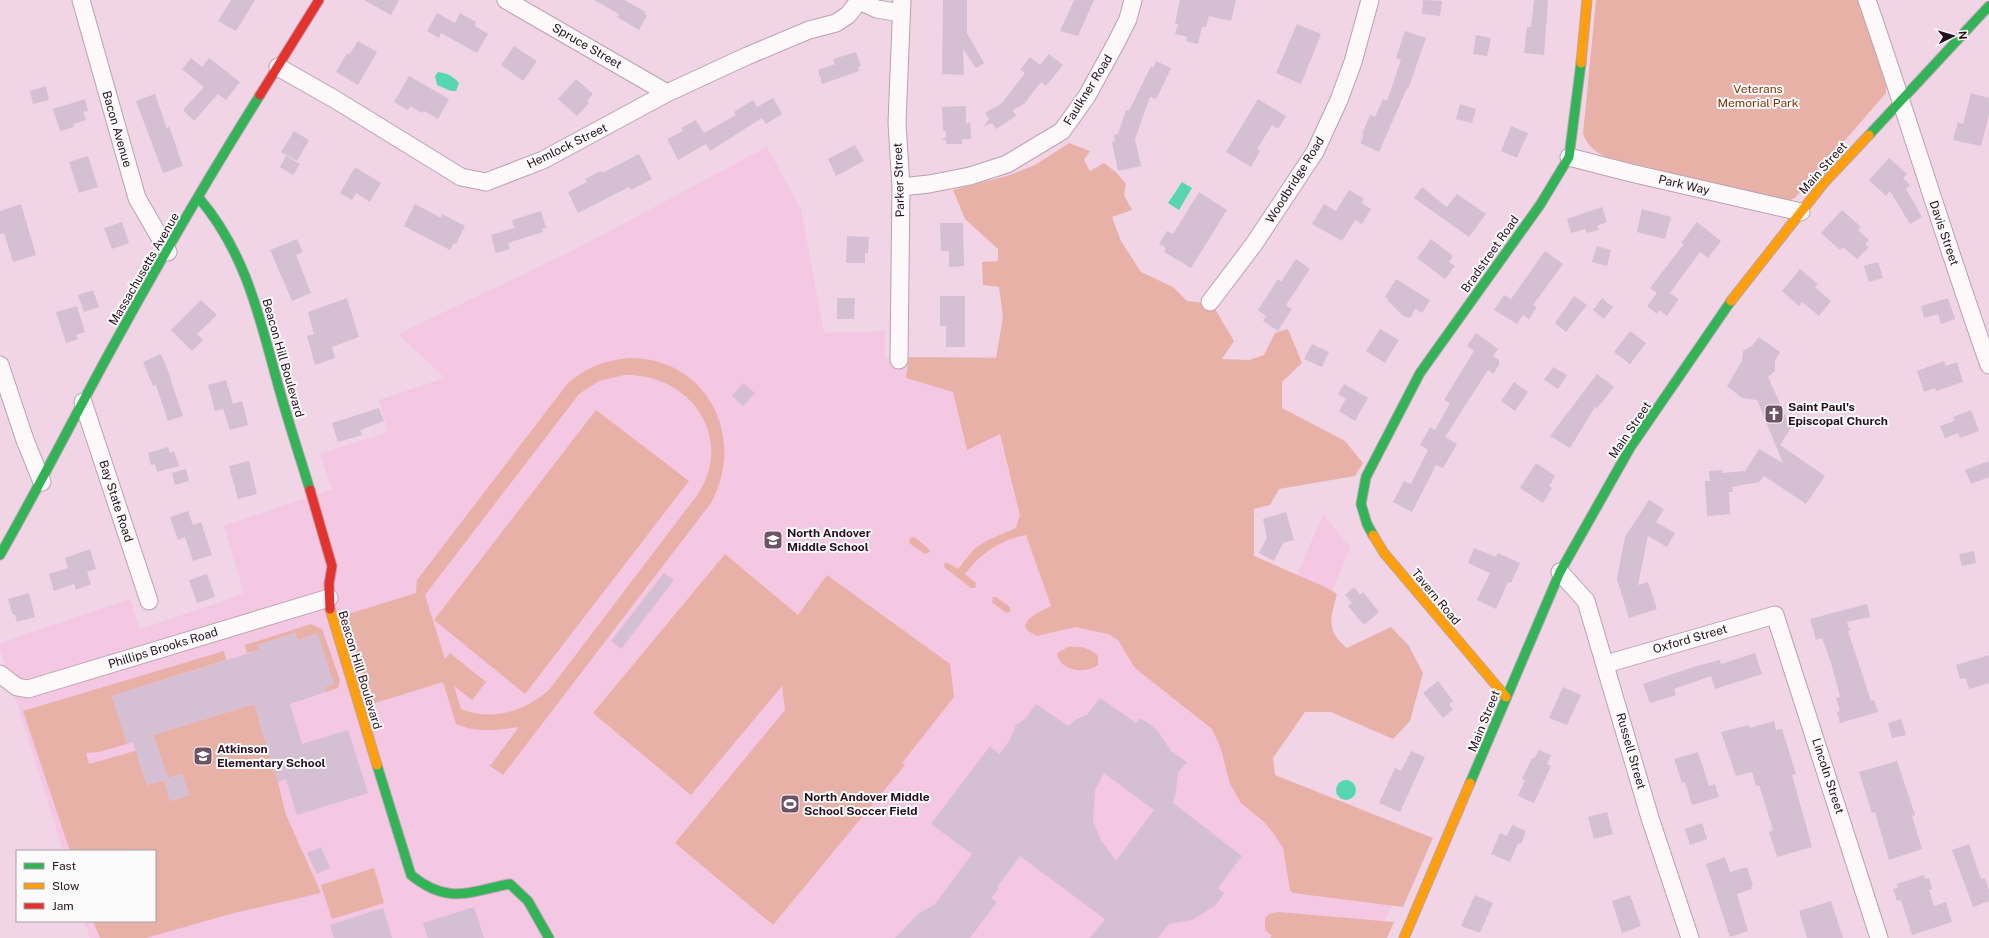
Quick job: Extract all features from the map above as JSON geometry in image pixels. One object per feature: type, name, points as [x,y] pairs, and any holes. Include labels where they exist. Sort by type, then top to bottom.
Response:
[{"type":"main road","name":"Massachusetts Avenue","points":[[0,555],[42,482],[82,402],[112,348],[231,141],[318,0]]},
{"type":"main road","name":"Bradstreet Road","points":[[1361,504],[1366,477],[1420,373],[1540,205],[1569,157],[1575,119],[1587,0]]},
{"type":"main road","name":"Main Street","points":[[1404,938],[1560,572],[1630,448],[1729,304],[1801,212],[1901,100],[1989,6]]},
{"type":"main road","name":"Beacon Hill Boulevard","points":[[199,198],[210,208],[232,244],[257,308],[281,397],[332,566],[329,598],[330,613],[411,875],[422,886],[436,892],[452,896],[510,884],[517,888],[535,912],[548,938]]},
{"type":"main road","name":"Tavern Road","points":[[1361,504],[1367,524],[1384,553],[1506,697]]},
{"type":"street","name":"Bacon Avenue","points":[[81,0],[137,198],[168,252]]},
{"type":"street","name":"Spruce Street","points":[[506,0],[667,93]]},
{"type":"street","name":"Faulkner Road","points":[[901,187],[929,184],[970,176],[1006,164],[1062,131],[1086,96],[1116,43],[1128,19],[1133,0]]},
{"type":"street","name":"Woodbridge Road","points":[[1210,302],[1254,244],[1315,152],[1339,100],[1353,62],[1370,0]]},
{"type":"street","name":"Davis Street","points":[[1867,0],[1901,100],[1928,187],[1989,365]]},
{"type":"street","name":"Hemlock Street","points":[[278,67],[336,100],[461,177],[486,182],[543,160],[667,93],[809,30],[836,22],[848,15],[858,1]]},
{"type":"street","points":[[858,1],[878,9],[901,7]]},
{"type":"street","name":"Parker Street","points":[[899,360],[901,187],[897,123],[901,7]]},
{"type":"street","name":"Park Way","points":[[1569,157],[1631,173],[1801,212]]},
{"type":"street","points":[[0,365],[25,440],[42,482]]},
{"type":"street","name":"Bay State Road","points":[[82,402],[149,601]]},
{"type":"street","name":"Russell Street","points":[[1560,572],[1586,601],[1606,664],[1650,818],[1690,938]]},
{"type":"street","name":"Phillips Brooks Road","points":[[0,674],[17,687],[28,689],[329,598]]},
{"type":"street","name":"Oxford Street","points":[[1606,664],[1775,615]]},
{"type":"street","name":"Lincoln Street","points":[[1775,615],[1879,938]]},
{"type":"shaded area","points":[[438,72],[450,75],[459,83],[456,91],[451,91],[437,85],[435,76]]},
{"type":"shaded area","name":"North Andover Middle School","points":[[767,147],[801,209],[824,333],[885,331],[885,358],[1001,356],[1003,285],[1206,578],[1283,609],[1323,514],[1350,548],[1254,785],[1396,899],[1375,938],[90,938],[84,922],[156,922],[156,850],[63,850],[0,649],[0,643],[130,599],[140,629],[244,594],[224,526],[332,489],[320,454],[388,432],[379,400],[445,378],[398,334],[572,251]]},
{"type":"shaded area","points":[[1182,182],[1192,188],[1179,210],[1168,203]]},
{"type":"shaded area","points":[[1346,780],[1353,783],[1356,790],[1353,797],[1346,800],[1339,797],[1336,790],[1339,783]]},
{"type":"green space","name":"Veterans Memorial Park","points":[[1596,0],[1858,0],[1886,85],[1886,93],[1795,198],[1788,201],[1606,157],[1592,148],[1583,134]]},
{"type":"green space","points":[[1069,143],[1090,151],[1084,160],[1090,171],[1104,163],[1117,173],[1126,184],[1124,195],[1132,210],[1112,217],[1121,241],[1141,272],[1173,287],[1187,301],[1212,304],[1234,341],[1222,359],[1249,360],[1264,355],[1275,333],[1288,329],[1302,363],[1282,382],[1282,408],[1345,441],[1363,463],[1355,476],[1279,489],[1270,505],[1254,509],[1254,556],[1325,587],[1337,594],[1332,617],[1333,629],[1335,635],[1347,648],[1391,627],[1409,646],[1423,673],[1410,721],[1393,739],[1331,712],[1305,712],[1273,758],[1275,775],[1433,838],[1403,907],[1293,893],[1290,890],[1283,848],[1264,822],[1241,803],[1230,784],[1221,749],[1212,729],[1135,668],[1118,640],[1108,634],[1075,627],[1037,636],[1028,631],[1025,627],[1028,620],[1051,606],[1026,535],[1008,540],[992,548],[977,560],[965,574],[976,583],[975,588],[971,588],[944,567],[945,563],[948,563],[958,569],[974,549],[988,540],[1016,528],[1020,515],[1000,434],[967,450],[953,392],[906,378],[909,357],[996,358],[1003,317],[999,287],[983,285],[982,262],[998,261],[998,249],[965,219],[953,190],[1010,175],[1035,165]]},
{"type":"green space","points":[[630,358],[657,362],[680,371],[699,386],[713,406],[721,428],[724,452],[721,478],[711,503],[503,775],[490,766],[519,727],[479,730],[456,724],[443,682],[372,704],[345,615],[416,593],[417,580],[568,383],[590,368],[620,359]],"holes":[[[624,375],[648,377],[669,385],[686,397],[700,412],[708,431],[711,451],[708,472],[698,494],[549,690],[529,704],[508,712],[484,714],[473,713],[461,709],[454,686],[472,700],[486,682],[450,653],[445,659],[425,595],[579,394],[599,381]]]},
{"type":"green space","points":[[596,410],[689,481],[525,694],[434,620]]},
{"type":"green space","points":[[914,537],[928,548],[930,552],[925,554],[909,543],[910,538]]},
{"type":"green space","points":[[725,554],[798,615],[827,575],[950,664],[954,697],[902,763],[905,765],[773,925],[675,843],[785,710],[782,686],[691,795],[593,713]]},
{"type":"green space","points":[[993,597],[996,597],[1010,607],[1010,612],[1006,613],[992,602]]},
{"type":"green space","points":[[311,624],[322,629],[340,680],[338,688],[326,692],[325,687],[333,684],[317,634],[298,640],[295,633],[258,645],[259,650],[247,653],[245,645]]},
{"type":"green space","points":[[1068,647],[1088,649],[1098,656],[1098,665],[1087,670],[1075,670],[1064,665],[1057,655],[1059,652]]},
{"type":"green space","points":[[224,651],[226,660],[112,696],[127,744],[99,752],[86,753],[89,764],[152,746],[154,753],[138,758],[147,785],[164,780],[170,801],[189,795],[182,774],[168,778],[153,735],[257,703],[259,721],[278,782],[286,815],[321,893],[234,913],[146,938],[100,938],[93,922],[156,922],[156,850],[70,850],[23,711]]},
{"type":"green space","points":[[374,868],[384,903],[332,919],[321,885]]},
{"type":"green space","points":[[1278,912],[1394,922],[1387,938],[1270,938],[1272,936],[1265,930],[1265,918],[1269,914]]},
{"type":"building","points":[[231,0],[255,0],[236,31],[218,21]]},
{"type":"building","points":[[364,0],[399,0],[391,15]]},
{"type":"building","points":[[594,0],[624,0],[646,12],[644,14],[647,15],[639,30],[617,17],[619,14]]},
{"type":"building","points":[[943,0],[967,0],[967,33],[984,63],[976,68],[963,49],[964,75],[942,74]]},
{"type":"building","points":[[1074,0],[1094,0],[1078,36],[1060,31]]},
{"type":"building","points":[[1180,0],[1236,0],[1231,21],[1209,16],[1206,27],[1202,27],[1198,44],[1186,41],[1187,37],[1175,34],[1178,24],[1175,24]]},
{"type":"building","points":[[1423,0],[1442,1],[1440,16],[1422,14]]},
{"type":"building","points":[[1534,0],[1548,0],[1544,55],[1524,53],[1527,27],[1531,27]]},
{"type":"building","points":[[437,13],[455,23],[460,13],[476,22],[475,26],[488,34],[477,53],[441,33],[439,38],[427,31]]},
{"type":"building","points":[[1297,24],[1321,34],[1301,84],[1276,73]]},
{"type":"building","points":[[1405,31],[1426,38],[1408,89],[1407,88],[1379,152],[1360,143],[1370,115],[1375,117],[1383,99],[1387,101],[1401,60],[1396,58]]},
{"type":"building","points":[[1476,35],[1491,38],[1487,56],[1473,54]]},
{"type":"building","points":[[358,41],[377,52],[358,85],[336,72],[347,53],[349,55]]},
{"type":"building","points":[[514,46],[537,61],[523,81],[501,65]]},
{"type":"building","points":[[856,52],[861,66],[858,67],[859,71],[822,84],[818,70],[835,64],[833,59]]},
{"type":"building","points":[[1049,54],[1063,65],[1046,86],[1041,82],[1024,104],[1013,110],[1016,116],[996,129],[992,123],[983,127],[989,119],[985,113],[1002,103],[1025,73],[1020,70],[1030,57],[1040,65]]},
{"type":"building","points":[[191,58],[202,67],[209,58],[240,82],[226,100],[218,94],[194,121],[183,110],[204,87],[182,69]]},
{"type":"building","points":[[1156,61],[1171,68],[1158,96],[1155,99],[1150,97],[1135,139],[1141,166],[1118,171],[1112,142],[1115,141],[1114,135],[1118,134],[1126,110],[1129,111],[1151,66],[1153,68]]},
{"type":"building","points":[[409,76],[449,99],[438,119],[424,111],[422,113],[410,106],[408,110],[394,102]]},
{"type":"building","points":[[576,79],[593,94],[587,101],[589,103],[577,116],[558,99]]},
{"type":"building","points":[[46,86],[49,100],[33,104],[30,91]]},
{"type":"building","points":[[1971,93],[1989,98],[1989,115],[1981,146],[1953,140],[1958,122],[1963,124]]},
{"type":"building","points":[[155,94],[167,129],[169,126],[183,166],[163,173],[136,101]]},
{"type":"building","points":[[773,98],[782,114],[766,124],[762,118],[710,151],[706,144],[678,160],[667,139],[683,131],[681,128],[696,120],[704,133],[736,115],[734,112],[753,100],[757,107]]},
{"type":"building","points":[[85,99],[88,111],[83,112],[86,120],[73,124],[74,127],[60,131],[53,109]]},
{"type":"building","points":[[1258,99],[1286,116],[1278,129],[1272,125],[1257,149],[1260,151],[1251,167],[1226,152]]},
{"type":"building","points":[[1460,104],[1476,109],[1472,123],[1456,119]]},
{"type":"building","points":[[966,106],[966,124],[970,122],[971,139],[962,139],[962,144],[946,144],[946,140],[941,140],[946,137],[946,131],[943,131],[942,107]]},
{"type":"building","points":[[1511,126],[1528,133],[1517,158],[1501,151]]},
{"type":"building","points":[[294,131],[309,140],[297,161],[281,152]]},
{"type":"building","points":[[855,145],[864,161],[836,176],[828,159]]},
{"type":"building","points":[[639,154],[652,179],[631,190],[629,187],[578,213],[568,192],[587,182],[585,179],[601,171],[602,173]]},
{"type":"building","points":[[88,156],[98,187],[79,193],[69,162]]},
{"type":"building","points":[[286,156],[300,164],[293,175],[280,167]]},
{"type":"building","points":[[1889,158],[1907,174],[1903,178],[1910,185],[1906,189],[1922,217],[1910,224],[1890,191],[1886,196],[1869,180]]},
{"type":"building","points":[[355,167],[381,183],[370,202],[356,193],[352,200],[340,193]]},
{"type":"building","points":[[1422,187],[1447,207],[1457,194],[1486,214],[1469,237],[1414,198]]},
{"type":"building","points":[[1349,190],[1364,199],[1362,203],[1371,209],[1362,224],[1355,220],[1342,241],[1312,224],[1324,204],[1336,211]]},
{"type":"building","points":[[1199,192],[1227,210],[1191,268],[1164,252],[1166,248],[1159,244],[1167,231],[1173,234]]},
{"type":"building","points":[[21,204],[36,255],[13,262],[4,233],[0,234],[0,211]]},
{"type":"building","points":[[415,204],[441,218],[442,214],[465,226],[456,244],[454,243],[450,250],[404,226]]},
{"type":"building","points":[[1602,207],[1607,222],[1597,226],[1599,230],[1587,233],[1585,229],[1571,233],[1567,219]]},
{"type":"building","points":[[1642,209],[1671,217],[1665,239],[1637,232]]},
{"type":"building","points":[[1842,210],[1861,227],[1858,230],[1869,240],[1865,244],[1869,247],[1857,259],[1843,247],[1840,250],[1821,233]]},
{"type":"building","points":[[541,211],[546,228],[542,229],[543,232],[508,243],[510,249],[496,253],[491,235],[514,228],[512,220]]},
{"type":"building","points":[[122,222],[129,243],[112,249],[104,228]]},
{"type":"building","points":[[1697,222],[1721,241],[1708,258],[1700,252],[1670,293],[1679,299],[1667,316],[1659,310],[1657,314],[1647,306],[1657,293],[1650,288],[1684,244],[1681,243]]},
{"type":"building","points":[[940,223],[963,223],[964,266],[949,267],[949,251],[941,251]]},
{"type":"building","points":[[847,236],[869,237],[868,253],[865,253],[865,263],[846,263]]},
{"type":"building","points":[[297,239],[303,252],[296,255],[311,293],[292,301],[270,250]]},
{"type":"building","points":[[1431,239],[1453,256],[1449,262],[1455,266],[1445,279],[1417,258]]},
{"type":"building","points":[[1597,246],[1611,250],[1607,266],[1592,262]]},
{"type":"building","points":[[1545,251],[1563,264],[1533,305],[1537,307],[1529,319],[1523,315],[1517,324],[1494,310],[1504,295],[1511,299]]},
{"type":"building","points":[[1296,259],[1310,269],[1286,305],[1292,309],[1278,331],[1263,321],[1266,316],[1258,310],[1278,279],[1281,282]]},
{"type":"building","points":[[1878,262],[1883,278],[1869,282],[1864,266]]},
{"type":"building","points":[[1800,269],[1818,284],[1815,287],[1831,301],[1819,316],[1802,302],[1799,306],[1782,291]]},
{"type":"building","points":[[1396,279],[1430,300],[1422,313],[1415,309],[1410,318],[1403,316],[1388,301],[1385,297]]},
{"type":"building","points":[[93,290],[99,307],[84,312],[78,295]]},
{"type":"building","points":[[940,296],[965,296],[965,347],[946,347],[946,326],[940,326]]},
{"type":"building","points":[[1574,296],[1587,305],[1566,332],[1555,323]]},
{"type":"building","points":[[347,298],[359,337],[332,347],[335,358],[315,365],[307,336],[314,334],[308,312]]},
{"type":"building","points":[[837,298],[855,298],[854,319],[837,319]]},
{"type":"building","points":[[1602,298],[1613,307],[1604,319],[1593,310]]},
{"type":"building","points":[[1948,298],[1955,319],[1941,324],[1938,314],[1924,318],[1921,306]]},
{"type":"building","points":[[201,300],[217,315],[197,334],[203,340],[192,351],[171,330]]},
{"type":"building","points":[[77,306],[85,332],[76,335],[78,339],[66,343],[56,312]]},
{"type":"building","points":[[1380,329],[1399,340],[1385,363],[1366,351]]},
{"type":"building","points":[[1630,331],[1646,343],[1630,364],[1614,352]]},
{"type":"building","points":[[1476,333],[1498,349],[1493,356],[1499,360],[1499,365],[1493,374],[1488,370],[1445,437],[1457,444],[1443,468],[1436,465],[1412,512],[1393,502],[1404,481],[1411,484],[1428,450],[1420,445],[1430,427],[1435,430],[1450,403],[1444,400],[1474,351],[1467,346]]},
{"type":"building","name":"Saint Paul's Episcopal Church","points":[[1759,337],[1780,352],[1775,361],[1775,371],[1768,377],[1791,428],[1780,445],[1825,476],[1806,504],[1764,476],[1759,482],[1732,487],[1733,492],[1729,492],[1730,514],[1707,516],[1705,481],[1710,481],[1709,471],[1722,470],[1722,473],[1745,471],[1759,449],[1783,463],[1757,400],[1742,398],[1727,386],[1742,361],[1743,351],[1752,346]]},
{"type":"building","points":[[1312,344],[1329,352],[1322,367],[1304,359]]},
{"type":"building","points":[[161,354],[171,378],[183,416],[168,421],[156,385],[153,386],[143,362]]},
{"type":"building","points":[[1944,361],[1946,366],[1957,362],[1963,382],[1936,391],[1935,388],[1924,392],[1917,371]]},
{"type":"building","points":[[1553,367],[1567,375],[1558,389],[1544,380]]},
{"type":"building","points":[[1597,374],[1614,387],[1597,408],[1595,407],[1570,448],[1550,436]]},
{"type":"building","points":[[226,380],[233,404],[242,401],[248,425],[230,430],[223,409],[215,411],[208,385]]},
{"type":"building","points":[[1514,382],[1528,392],[1515,411],[1501,401]]},
{"type":"building","points":[[743,383],[755,393],[743,406],[732,396]]},
{"type":"building","points":[[1344,384],[1368,398],[1355,421],[1339,411],[1346,399],[1338,394]]},
{"type":"building","points":[[379,408],[384,421],[360,430],[362,435],[338,442],[332,423]]},
{"type":"building","points":[[1971,410],[1979,431],[1960,438],[1958,433],[1945,438],[1940,426],[1954,421],[1953,417]]},
{"type":"building","points":[[168,447],[170,453],[174,451],[179,466],[157,472],[155,464],[151,465],[148,453]]},
{"type":"building","points":[[249,461],[257,494],[238,499],[229,466]]},
{"type":"building","points":[[1989,461],[1989,477],[1971,484],[1965,470]]},
{"type":"building","points":[[1536,463],[1555,476],[1549,486],[1552,488],[1543,503],[1520,488]]},
{"type":"building","points":[[186,469],[189,481],[175,485],[172,473]]},
{"type":"building","points":[[1649,500],[1664,509],[1656,522],[1675,533],[1667,547],[1648,536],[1638,585],[1648,582],[1657,609],[1629,618],[1617,579],[1625,537]]},
{"type":"building","points":[[188,511],[193,525],[201,522],[212,555],[193,561],[185,537],[178,540],[170,517]]},
{"type":"building","points":[[1286,512],[1294,540],[1283,543],[1274,561],[1259,553],[1267,538],[1263,519]]},
{"type":"building","points":[[1474,548],[1496,557],[1498,553],[1520,563],[1511,583],[1508,582],[1496,609],[1477,600],[1490,573],[1468,563]]},
{"type":"building","points":[[90,549],[96,569],[87,572],[91,584],[76,590],[74,584],[54,591],[49,574],[68,568],[65,558]]},
{"type":"building","points":[[1974,551],[1976,563],[1962,566],[1959,554]]},
{"type":"building","points":[[664,573],[674,580],[621,649],[611,641]]},
{"type":"building","points":[[207,574],[215,597],[197,603],[189,580]]},
{"type":"building","points":[[1354,587],[1360,595],[1363,592],[1379,612],[1364,625],[1348,606],[1352,603],[1345,595]]},
{"type":"building","points":[[29,593],[35,617],[17,622],[8,599]]},
{"type":"building","points":[[1867,604],[1870,617],[1847,622],[1850,631],[1848,631],[1871,701],[1874,700],[1878,712],[1840,723],[1837,712],[1840,711],[1836,698],[1840,697],[1831,663],[1822,638],[1816,640],[1810,619]]},
{"type":"building","name":"Atkinson Elementary School","points":[[295,633],[298,640],[318,634],[334,684],[325,687],[326,692],[290,704],[302,744],[348,730],[368,793],[297,815],[286,779],[278,782],[254,704],[153,735],[168,778],[182,774],[189,795],[170,801],[164,780],[147,785],[133,742],[127,744],[112,696],[259,650],[258,645]]},
{"type":"building","points":[[1755,653],[1762,674],[1715,689],[1711,676],[1674,689],[1676,695],[1650,703],[1643,684],[1697,666],[1720,660],[1721,664]]},
{"type":"building","points":[[1989,655],[1989,683],[1969,689],[1966,678],[1960,679],[1956,665]]},
{"type":"building","points":[[1438,681],[1453,701],[1449,704],[1453,709],[1443,718],[1423,693]]},
{"type":"building","points":[[1563,687],[1581,695],[1567,725],[1549,718]]},
{"type":"building","points":[[1100,698],[1136,723],[1140,718],[1149,724],[1157,730],[1171,751],[1187,762],[1178,773],[1173,803],[1242,856],[1218,888],[1224,893],[1216,905],[1192,920],[1169,924],[1158,938],[1090,938],[1105,919],[1020,856],[997,887],[999,889],[991,898],[997,902],[970,938],[895,938],[918,914],[935,904],[972,854],[931,824],[990,746],[999,754],[1010,740],[1016,725],[1026,718],[1036,704],[1068,726],[1077,719],[1087,715]],"holes":[[[1104,773],[1154,810],[1116,861],[1101,840],[1093,821],[1095,790]]]},
{"type":"building","points":[[1901,719],[1906,735],[1892,738],[1888,723]]},
{"type":"building","points":[[1774,721],[1776,730],[1782,729],[1796,774],[1792,775],[1812,847],[1777,857],[1769,832],[1773,830],[1759,785],[1756,786],[1752,772],[1736,776],[1721,732],[1749,725],[1750,728]]},
{"type":"building","points":[[1539,750],[1551,755],[1547,764],[1551,766],[1534,803],[1518,796],[1525,780],[1522,779],[1532,758],[1534,759]]},
{"type":"building","points":[[1411,751],[1425,757],[1400,812],[1379,803],[1395,768],[1401,771]]},
{"type":"building","points":[[1698,752],[1709,786],[1715,784],[1719,797],[1692,805],[1685,782],[1682,783],[1674,759]]},
{"type":"building","points":[[1897,761],[1915,815],[1912,816],[1922,849],[1889,860],[1875,812],[1872,813],[1859,772]]},
{"type":"building","points":[[1607,812],[1613,834],[1594,839],[1588,817]]},
{"type":"building","points":[[1702,823],[1707,839],[1690,845],[1685,829]]},
{"type":"building","points":[[1512,825],[1526,831],[1521,844],[1518,843],[1510,862],[1491,854],[1500,833],[1507,836]]},
{"type":"building","points":[[1969,844],[1981,879],[1985,878],[1989,890],[1989,901],[1973,907],[1952,850]]},
{"type":"building","points":[[321,847],[330,868],[317,874],[307,853]]},
{"type":"building","points":[[1725,857],[1730,872],[1747,867],[1753,886],[1751,887],[1752,889],[1737,894],[1748,931],[1730,937],[1706,864]]},
{"type":"building","points":[[1924,875],[1925,879],[1929,878],[1932,889],[1929,890],[1934,906],[1946,902],[1952,922],[1912,935],[1901,900],[1897,901],[1893,889],[1898,888],[1897,884]]},
{"type":"building","points":[[1475,895],[1493,903],[1480,933],[1461,926]]},
{"type":"building","points":[[1630,895],[1641,926],[1622,933],[1612,901]]},
{"type":"building","points":[[1831,901],[1843,938],[1807,938],[1799,911]]},
{"type":"building","points":[[474,907],[484,938],[428,938],[423,923]]},
{"type":"building","points":[[383,908],[392,938],[334,938],[330,925]]},
{"type":"traffic: fast","points":[[1869,135],[1989,6]]},
{"type":"traffic: fast","points":[[1373,535],[1367,524],[1361,504],[1366,477],[1420,373],[1540,205],[1569,157],[1581,63]]},
{"type":"traffic: fast","points":[[0,555],[148,284],[260,95]]},
{"type":"traffic: fast","points":[[199,198],[215,219],[228,240],[239,262],[257,308],[285,409],[310,490]]},
{"type":"traffic: fast","points":[[1470,783],[1560,572],[1630,448],[1731,301]]},
{"type":"traffic: fast","points":[[377,765],[411,875],[436,890],[448,893],[470,893],[510,884],[528,901],[549,938]]},
{"type":"traffic: slow","points":[[1581,63],[1587,0]]},
{"type":"traffic: slow","points":[[1731,301],[1823,184],[1869,135]]},
{"type":"traffic: slow","points":[[1373,535],[1384,553],[1506,697]]},
{"type":"traffic: slow","points":[[330,609],[377,765]]},
{"type":"traffic: slow","points":[[1404,938],[1470,783]]},
{"type":"traffic: jam","points":[[260,95],[319,0]]},
{"type":"traffic: jam","points":[[310,490],[332,566],[329,584],[330,609]]},
{"type":"place","name":"Saint Paul's Episcopal Church","points":[[1774,414]]},
{"type":"place","name":"North Andover Middle School","points":[[773,540]]},
{"type":"place","name":"Atkinson Elementary School","points":[[203,756]]},
{"type":"place","name":"North Andover Middle School Soccer Field","points":[[790,804]]}]
